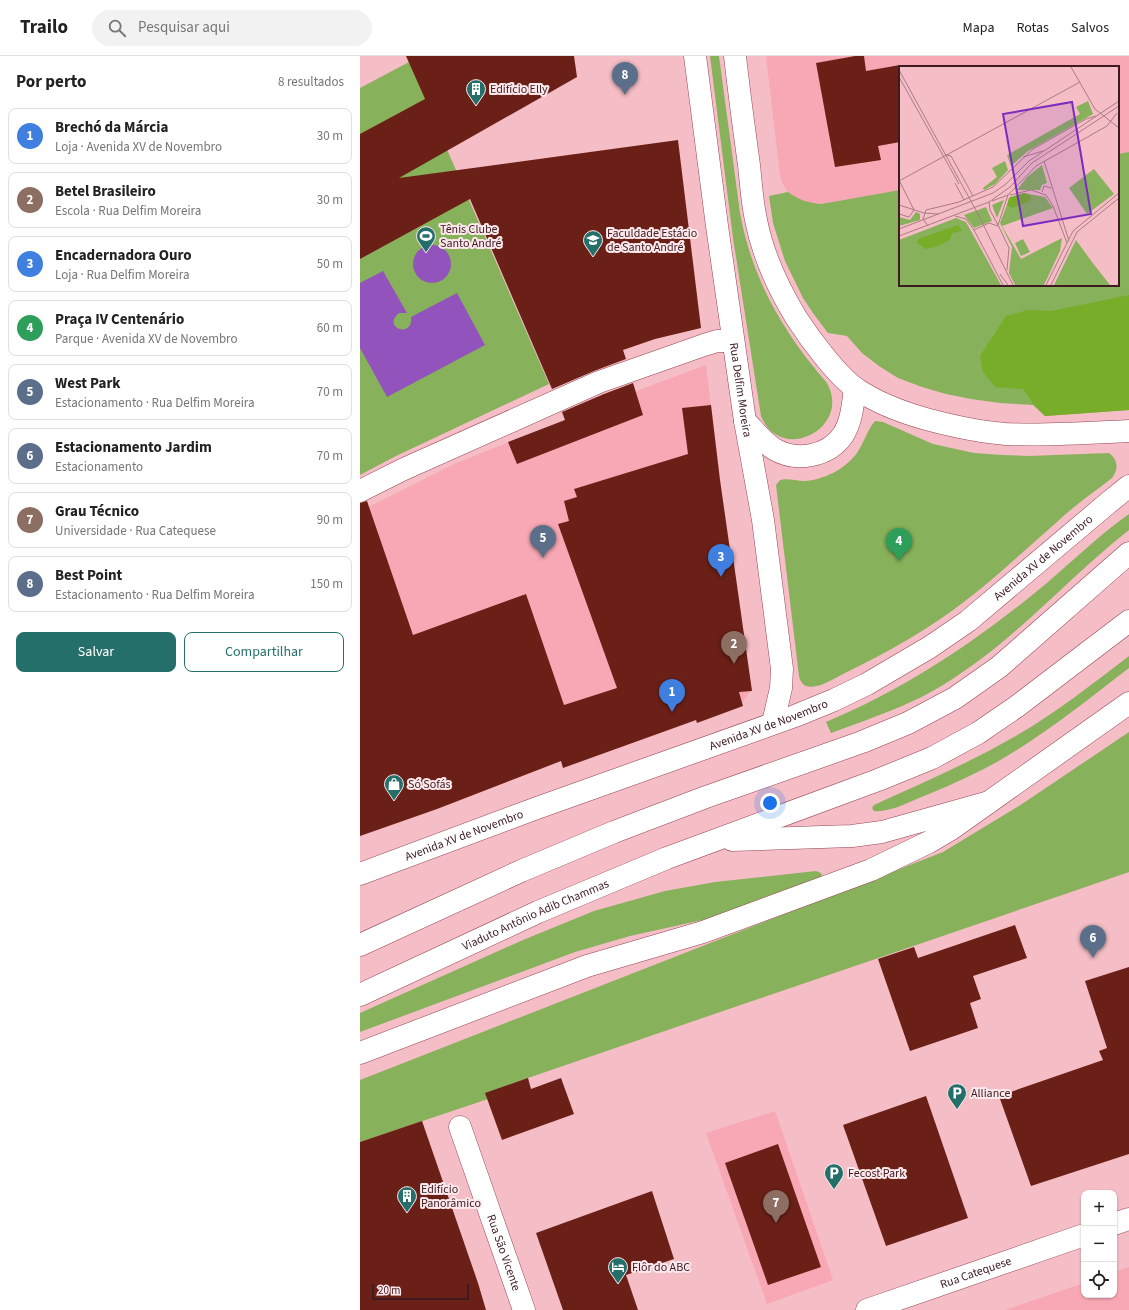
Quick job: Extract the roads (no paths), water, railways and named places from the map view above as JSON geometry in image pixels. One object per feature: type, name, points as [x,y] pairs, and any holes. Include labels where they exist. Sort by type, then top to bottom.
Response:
[{"type":"main road","name":"Rua Delfim Moreira","points":[[695,56],[733,341],[745,422],[763,520],[782,669],[781,688],[773,723]]},
{"type":"main road","points":[[735,56],[756,220],[766,256],[779,287],[804,330],[839,373],[855,388],[886,406],[942,424],[972,430],[1005,434],[1056,434],[1129,431]]},
{"type":"main road","points":[[360,491],[404,469],[599,382],[704,345],[733,341]]},
{"type":"main road","points":[[745,422],[774,448],[784,454],[808,456],[820,453],[837,442],[843,434],[851,413],[855,388]]},
{"type":"main road","name":"Avenida XV de Novembro","points":[[360,874],[537,808],[803,713],[867,684],[930,647],[974,616],[1129,486]]},
{"type":"main road","points":[[360,945],[521,871],[614,832],[706,797],[862,742],[908,723],[955,698],[999,667],[1129,553]]},
{"type":"main road","points":[[713,840],[878,780],[932,758],[978,733],[1129,621]]},
{"type":"main road","points":[[360,1053],[587,966],[703,932],[871,870],[929,842],[951,829],[1129,703]]},
{"type":"main road","points":[[713,840],[852,836],[882,832],[989,802]]},
{"type":"main road","name":"Viaduto Antônio Adib Chammas","points":[[360,995],[538,912],[713,840]]},
{"type":"main road","name":"Rua São Vicente","points":[[460,1127],[524,1310]]},
{"type":"main road","points":[[1117,1223],[1129,1219]]},
{"type":"main road","name":"Rua Catequese","points":[[867,1310],[896,1305],[1081,1236]]},
{"type":"place","name":"Best Point","points":[[625,95]]},
{"type":"place","name":"Edifício Elly","points":[[476,106]]},
{"type":"place","name":"Tênis Clube Santo André","points":[[426,253]]},
{"type":"place","name":"Faculdade Estácio de Santo André","points":[[593,257]]},
{"type":"place","name":"West Park","points":[[543,558]]},
{"type":"place","name":"Praça IV Centenário","points":[[899,561]]},
{"type":"place","name":"Encadernadora Ouro","points":[[721,577]]},
{"type":"place","name":"Betel Brasileiro","points":[[734,664]]},
{"type":"place","name":"Brechó da Márcia","points":[[672,712]]},
{"type":"place","name":"Só Sofás","points":[[394,801]]},
{"type":"place","name":"Estacionamento Jardim","points":[[1093,958]]},
{"type":"place","name":"Alliance","points":[[957,1110]]},
{"type":"place","name":"Fecost Park","points":[[834,1190]]},
{"type":"place","name":"Edifício Panorâmico","points":[[407,1213]]},
{"type":"place","name":"Grau Técnico","points":[[776,1223]]},
{"type":"place","name":"Flôr do ABC","points":[[618,1284]]}]
